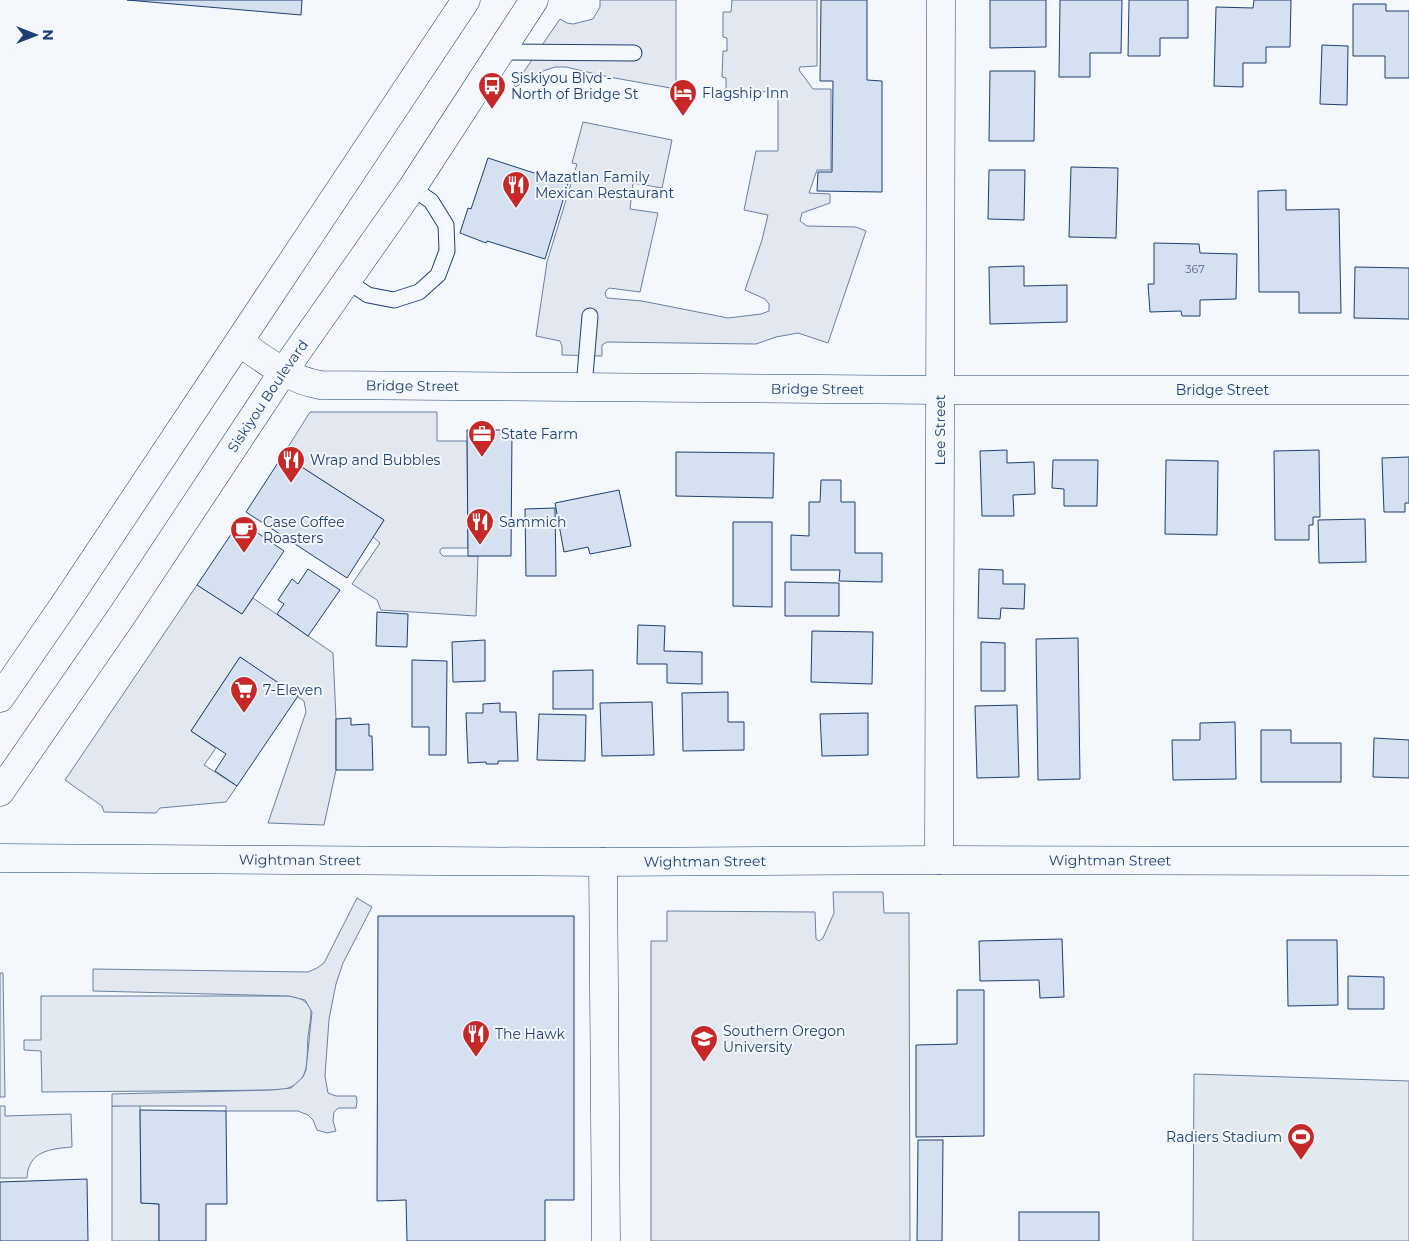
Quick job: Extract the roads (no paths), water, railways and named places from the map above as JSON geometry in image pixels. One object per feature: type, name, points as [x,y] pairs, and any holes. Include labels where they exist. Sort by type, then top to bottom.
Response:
[{"type":"street","points":[[0,698],[66,602],[466,0]]},
{"type":"street","name":"Siskiyou Boulevard","points":[[0,792],[123,614],[283,372],[412,188],[534,0]]},
{"type":"street","name":"Lee Street","points":[[939,860],[941,0]]},
{"type":"street","name":"Bridge Street","points":[[238,342],[283,372],[304,382],[320,385],[940,390],[1409,390]]},
{"type":"street","name":"Wightman Street","points":[[0,858],[603,862],[939,860],[1409,861]]},
{"type":"street","points":[[603,862],[606,1241]]},
{"type":"lane","points":[[499,52],[634,53]]},
{"type":"lane","points":[[347,281],[368,295],[394,300],[419,292],[438,275],[447,251],[446,225],[431,201],[412,188]]},
{"type":"lane","points":[[584,387],[590,316]]},
{"type":"place","name":"Siskiyou Blvd - North of Bridge St","points":[[492,110]]},
{"type":"place","name":"Flagship Inn","points":[[683,117]]},
{"type":"place","name":"Mazatlan Family Mexican Restaurant","points":[[516,209]]},
{"type":"place","name":"State Farm","points":[[482,458]]},
{"type":"place","name":"Wrap and Bubbles","points":[[291,484]]},
{"type":"place","name":"Sammich","points":[[480,546]]},
{"type":"place","name":"Case Coffee Roasters","points":[[244,554]]},
{"type":"place","name":"7-Eleven","points":[[244,714]]},
{"type":"place","name":"The Hawk","points":[[476,1058]]},
{"type":"place","name":"Southern Oregon University","points":[[704,1063]]},
{"type":"place","name":"Radiers Stadium","points":[[1301,1161]]}]
